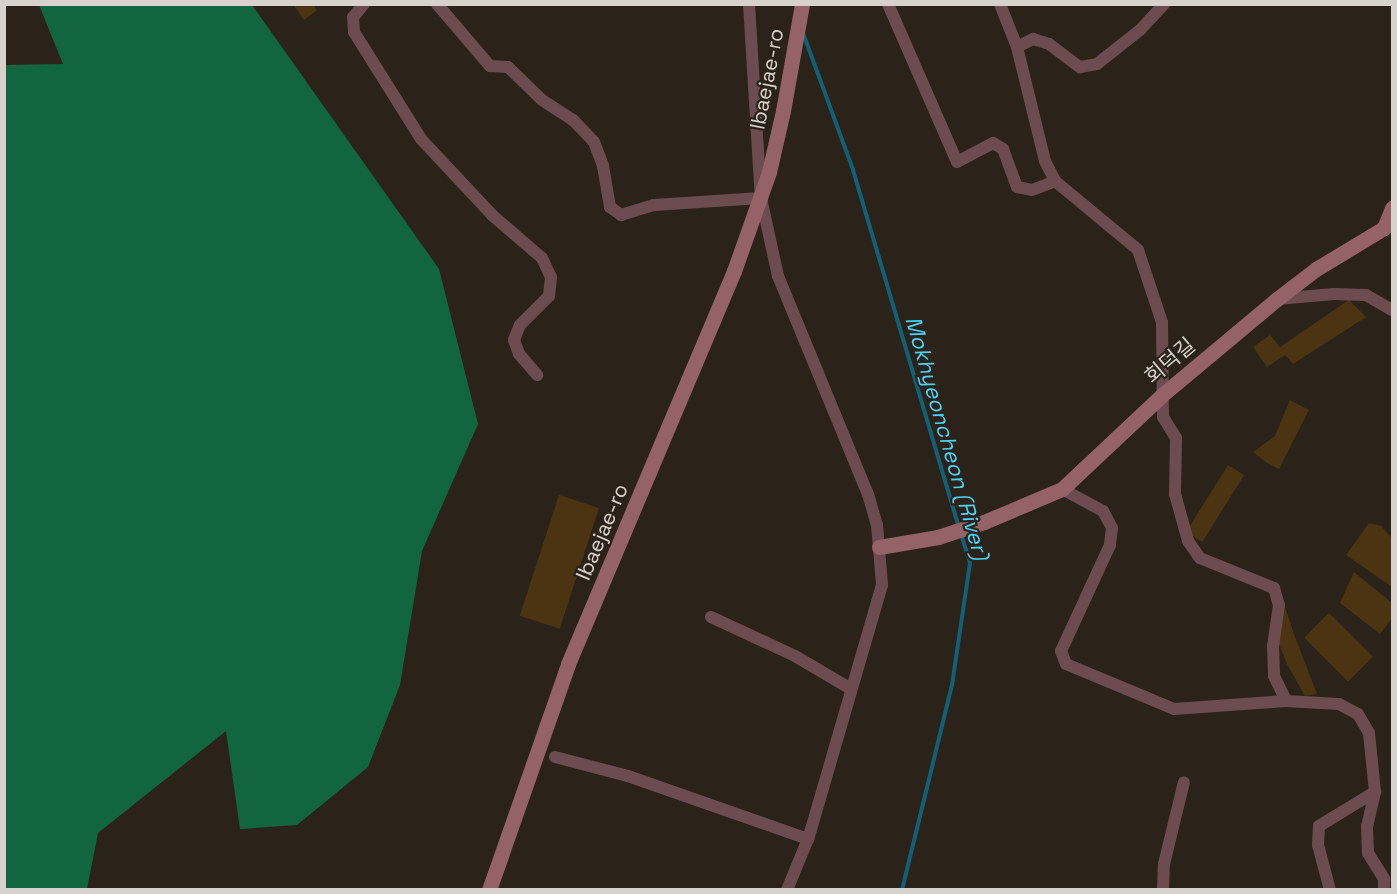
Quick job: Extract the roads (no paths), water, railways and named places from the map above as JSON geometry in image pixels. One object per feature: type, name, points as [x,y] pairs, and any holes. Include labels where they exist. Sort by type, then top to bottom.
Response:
[{"type":"main road","name":"Ibaejae-ro","points":[[489,890],[568,664],[734,270],[769,172],[783,111],[802,4]]},
{"type":"main road","name":"회덕길","points":[[879,548],[938,537],[984,522],[1062,489],[1162,395],[1277,299],[1316,269],[1384,228],[1392,208]]},
{"type":"street","points":[[364,4],[353,17],[354,32],[421,139],[492,215],[542,258],[551,277],[549,296],[520,325],[514,340],[519,354],[537,375]]},
{"type":"street","points":[[436,4],[490,66],[508,67],[542,100],[573,120],[594,142],[603,166],[610,207],[621,215],[654,205],[761,198]]},
{"type":"street","name":"Ibaejae-ro","points":[[748,4],[761,198],[778,276],[868,494],[879,548],[882,585],[808,839],[787,890]]},
{"type":"street","points":[[888,4],[957,162],[993,143],[1003,149],[1017,187],[1032,190],[1055,181]]},
{"type":"street","points":[[1000,4],[1017,48],[1045,161],[1055,181],[1138,250],[1162,322],[1163,417],[1176,438],[1175,494],[1188,541],[1200,558],[1274,588],[1280,605],[1274,646],[1274,676],[1286,701]]},
{"type":"street","points":[[1017,48],[1033,39],[1049,44],[1080,67],[1097,64],[1140,30],[1164,4]]},
{"type":"street","points":[[1277,299],[1334,294],[1366,295],[1392,309]]},
{"type":"street","points":[[1062,489],[1103,511],[1112,528],[1110,545],[1061,651],[1066,664],[1174,709],[1286,701],[1339,704],[1358,714],[1369,734],[1375,792],[1367,826],[1368,853],[1384,879],[1384,890]]},
{"type":"street","points":[[711,617],[795,656],[851,689]]},
{"type":"street","points":[[555,757],[638,779],[808,839]]},
{"type":"street","points":[[1163,890],[1164,864],[1184,782]]},
{"type":"street","points":[[1330,890],[1318,845],[1320,826],[1375,792]]},
{"type":"waterway","name":"Mokhyeoncheon (River)","points":[[803,33],[853,170],[959,527]]},
{"type":"waterway","name":"Mokhyeoncheon (River)","points":[[902,890],[952,685],[970,563],[961,534]]}]
